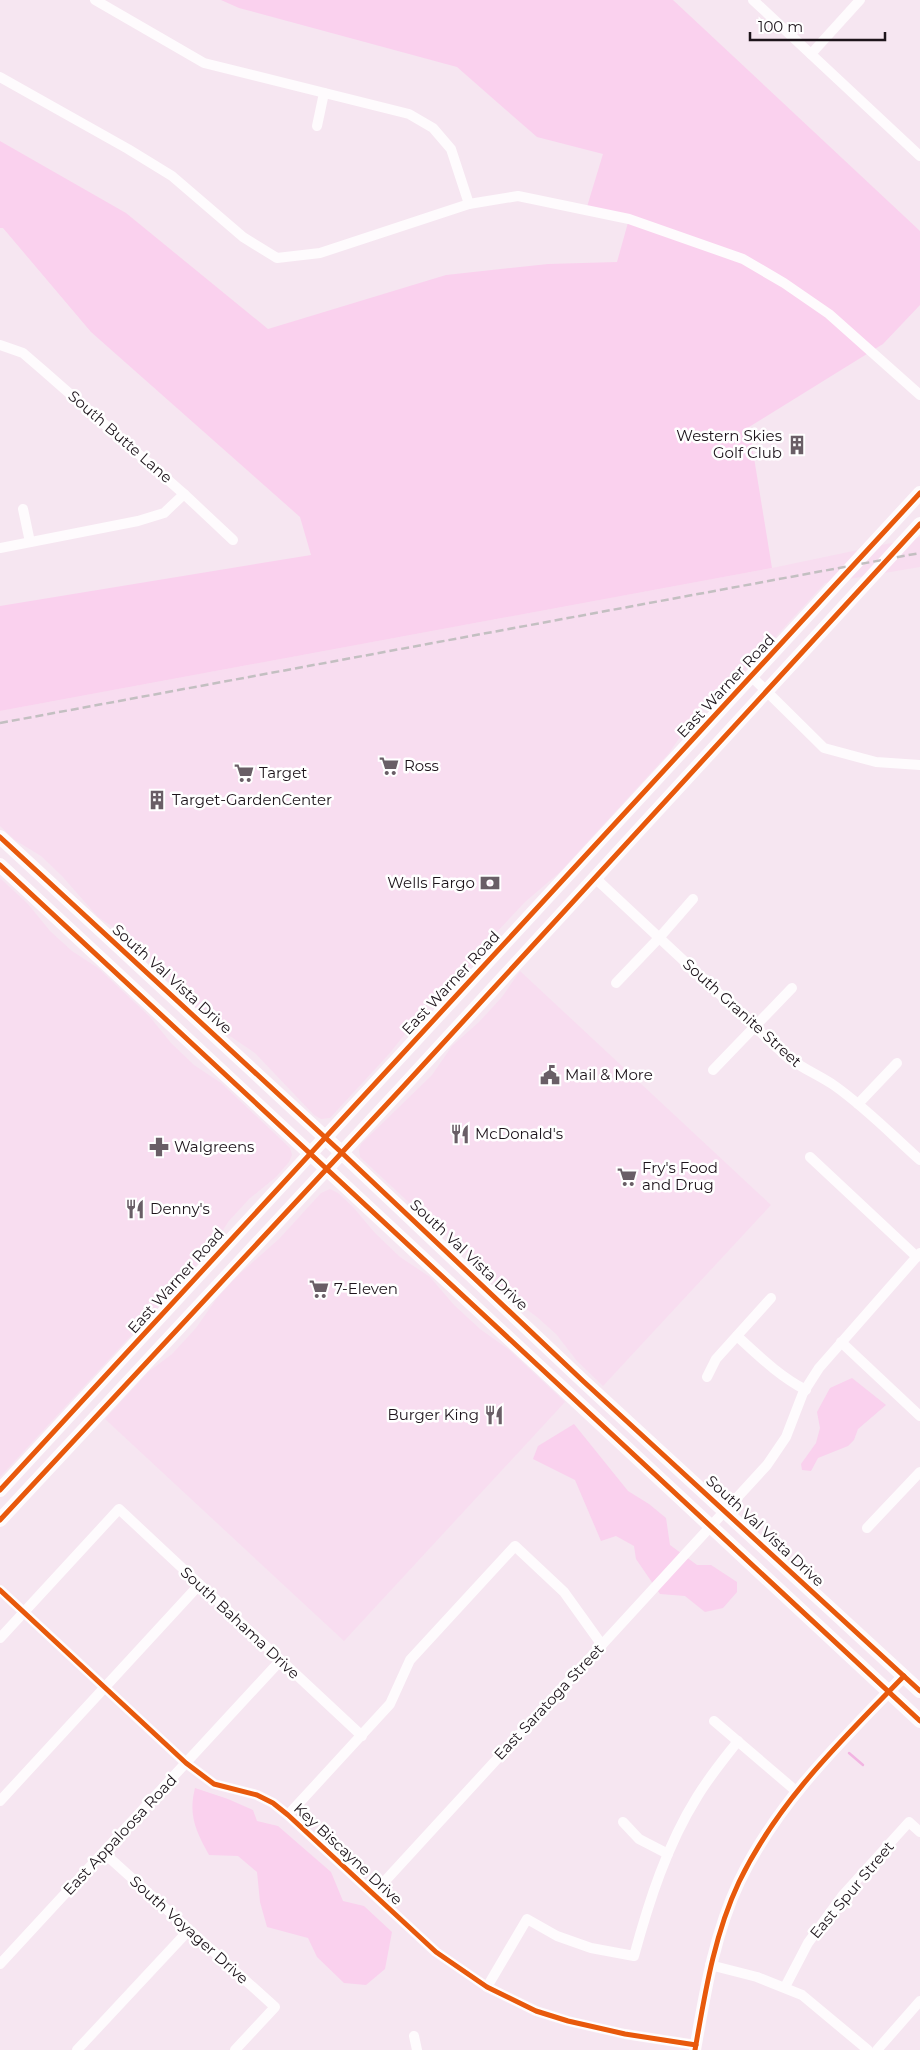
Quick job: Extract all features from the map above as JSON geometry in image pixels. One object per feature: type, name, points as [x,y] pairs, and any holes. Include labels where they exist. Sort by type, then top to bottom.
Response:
[{"type":"main road","name":"East Warner Road","points":[[0,1490],[920,493]]},
{"type":"main road","points":[[0,1520],[326,1170],[920,524]]},
{"type":"main road","points":[[688,745],[703,759]]},
{"type":"main road","points":[[594,877],[591,871],[591,863],[613,836],[632,806]]},
{"type":"main road","name":"South Val Vista Drive","points":[[0,837],[106,937],[342,1152],[725,1512],[920,1691]]},
{"type":"main road","points":[[0,866],[920,1721]]},
{"type":"main road","points":[[93,952],[106,937]]},
{"type":"main road","points":[[488,961],[505,975]]},
{"type":"main road","points":[[181,1294],[196,1308]]},
{"type":"main road","points":[[498,1329],[513,1314]]},
{"type":"main road","points":[[98,1385],[112,1398]]},
{"type":"street","points":[[95,0],[204,63],[409,114],[433,128],[451,149],[469,204]]},
{"type":"street","points":[[753,0],[920,156]]},
{"type":"street","points":[[810,54],[860,0]]},
{"type":"street","points":[[0,77],[172,176],[243,237],[277,258],[320,253],[469,204],[518,196],[629,219],[743,259],[784,283],[829,314],[920,395]]},
{"type":"street","points":[[317,126],[324,93]]},
{"type":"street","name":"South Butte Lane","points":[[0,345],[22,354],[45,372],[234,540]]},
{"type":"street","points":[[0,548],[138,522],[164,513],[184,494]]},
{"type":"street","points":[[22,509],[30,542]]},
{"type":"street","points":[[751,676],[824,748],[876,762],[920,765]]},
{"type":"street","name":"South Granite Street","points":[[594,877],[796,1064],[834,1086],[858,1104],[920,1160]]},
{"type":"street","points":[[616,983],[693,900]]},
{"type":"street","points":[[713,1070],[792,988]]},
{"type":"street","points":[[858,1104],[898,1063]]},
{"type":"street","points":[[810,1157],[918,1255]]},
{"type":"street","name":"East Saratoga Street","points":[[374,1893],[767,1465],[786,1437],[806,1390],[819,1368],[918,1255]]},
{"type":"street","points":[[708,1377],[716,1359],[771,1298]]},
{"type":"street","points":[[737,1336],[769,1366],[787,1380],[806,1390]]},
{"type":"street","points":[[841,1342],[920,1416]]},
{"type":"street","points":[[867,1528],[920,1472]]},
{"type":"street","name":"South Bahama Drive","points":[[24,1612],[119,1509],[362,1736]]},
{"type":"street","points":[[288,1815],[390,1704],[410,1660],[515,1546],[564,1592],[602,1645]]},
{"type":"street","points":[[0,1801],[199,1585]]},
{"type":"street","name":"Key Biscayne Drive","points":[[0,1590],[186,1763],[214,1784],[258,1795],[273,1803],[374,1893],[436,1952],[487,1987],[536,2010],[568,2021],[695,2048]]},
{"type":"street","points":[[0,1638],[24,1612]]},
{"type":"street","name":"East Appaloosa Road","points":[[0,1964],[280,1661]]},
{"type":"street","points":[[695,2048],[710,1965],[718,1939],[738,1883],[760,1842],[796,1791],[904,1676]]},
{"type":"street","points":[[714,1721],[796,1791]]},
{"type":"street","points":[[487,1987],[527,1919],[557,1936],[591,1948],[634,1956],[649,1902],[668,1854],[697,1797],[738,1741]]},
{"type":"street","points":[[623,1822],[639,1838],[668,1854]]},
{"type":"street","name":"East Spur Street","points":[[785,1987],[808,1943],[843,1895],[909,1822],[920,1832]]},
{"type":"street","name":"South Voyager Drive","points":[[104,1853],[275,2007],[235,2050]]},
{"type":"street","points":[[77,2050],[189,1930]]},
{"type":"street","points":[[710,1965],[757,1977],[802,1995],[868,2050]]},
{"type":"street","points":[[877,2050],[920,2001]]},
{"type":"street","points":[[414,2036],[417,2050]]},
{"type":"shaded area","name":"Western Skies Golf Club","points":[[221,0],[673,0],[920,231],[920,305],[883,344],[749,427],[772,568],[0,711],[0,606],[311,555],[300,517],[91,332],[3,228],[0,228],[0,141],[126,213],[268,329],[446,275],[548,264],[617,262],[629,219],[586,210],[603,154],[537,137],[457,67],[239,8]]},
{"type":"shaded area","points":[[920,537],[920,567],[825,583],[743,672],[714,697],[691,721],[669,753],[560,872],[525,902],[492,937],[462,977],[429,1004],[389,1054],[330,1118],[321,1119],[314,1115],[255,1053],[227,1034],[193,1005],[165,973],[128,937],[98,917],[62,876],[41,856],[15,840],[0,826],[0,711],[772,568]]},
{"type":"shaded area","points":[[0,878],[28,904],[50,931],[72,951],[98,968],[150,1017],[171,1043],[194,1065],[221,1083],[290,1148],[292,1155],[289,1162],[276,1177],[249,1199],[228,1222],[212,1248],[0,1477]]},
{"type":"shaded area","points":[[520,971],[771,1205],[603,1386],[577,1361],[556,1334],[506,1294],[462,1248],[416,1209],[360,1157],[359,1150],[361,1144],[432,1075],[452,1046],[479,1022],[502,997]]},
{"type":"shaded area","points":[[330,1189],[338,1193],[353,1207],[375,1233],[400,1257],[430,1277],[454,1305],[480,1329],[508,1349],[565,1402],[344,1641],[105,1419],[148,1372],[172,1354],[196,1328],[217,1298],[236,1277],[279,1239],[321,1193]]},
{"type":"shaded area","points":[[852,1378],[886,1405],[858,1429],[854,1440],[848,1446],[818,1458],[811,1471],[802,1470],[801,1464],[816,1443],[820,1428],[817,1412],[824,1399],[830,1388]]},
{"type":"shaded area","points":[[574,1424],[628,1491],[649,1504],[666,1518],[670,1545],[697,1565],[711,1565],[737,1582],[737,1592],[723,1608],[705,1612],[685,1596],[660,1594],[636,1559],[634,1546],[616,1536],[601,1541],[575,1480],[533,1459],[538,1446]]},
{"type":"shaded area","points":[[195,1788],[253,1810],[257,1821],[278,1826],[331,1872],[343,1901],[364,1906],[392,1932],[385,1969],[366,1985],[344,1983],[317,1957],[308,1938],[267,1927],[260,1902],[257,1872],[238,1856],[209,1855],[204,1846],[197,1831],[193,1815],[192,1807]]},
{"type":"waterway","points":[[849,1753],[863,1765]]},
{"type":"railway","points":[[0,723],[920,553]]},
{"type":"cycle path","points":[[0,1490],[920,493]]},
{"type":"cycle path","points":[[0,1520],[401,1089],[920,524]]},
{"type":"cycle path","points":[[0,837],[342,1153],[583,1381],[920,1691]]},
{"type":"cycle path","points":[[0,865],[920,1721]]},
{"type":"cycle path","points":[[0,1590],[186,1763],[214,1784],[257,1795],[273,1803],[436,1952],[487,1987],[536,2011],[568,2021],[625,2034],[696,2045]]},
{"type":"cycle path","points":[[695,2050],[711,1965],[723,1923],[739,1882],[755,1853],[792,1798],[813,1773],[904,1676]]},
{"type":"place","name":"Western Skies Golf Club","points":[[797,445]]},
{"type":"place","name":"Ross","points":[[389,766]]},
{"type":"place","name":"Target","points":[[244,773]]},
{"type":"place","name":"Target-GardenCenter","points":[[157,800]]},
{"type":"place","name":"Wells Fargo","points":[[490,883]]},
{"type":"place","name":"Mail & More","points":[[550,1075]]},
{"type":"place","name":"McDonald's","points":[[460,1134]]},
{"type":"place","name":"Walgreens","points":[[159,1147]]},
{"type":"place","name":"Fry's Food and Drug","points":[[627,1177]]},
{"type":"place","name":"Denny's","points":[[135,1209]]},
{"type":"place","name":"7-Eleven","points":[[319,1289]]},
{"type":"place","name":"Burger King","points":[[494,1415]]}]
